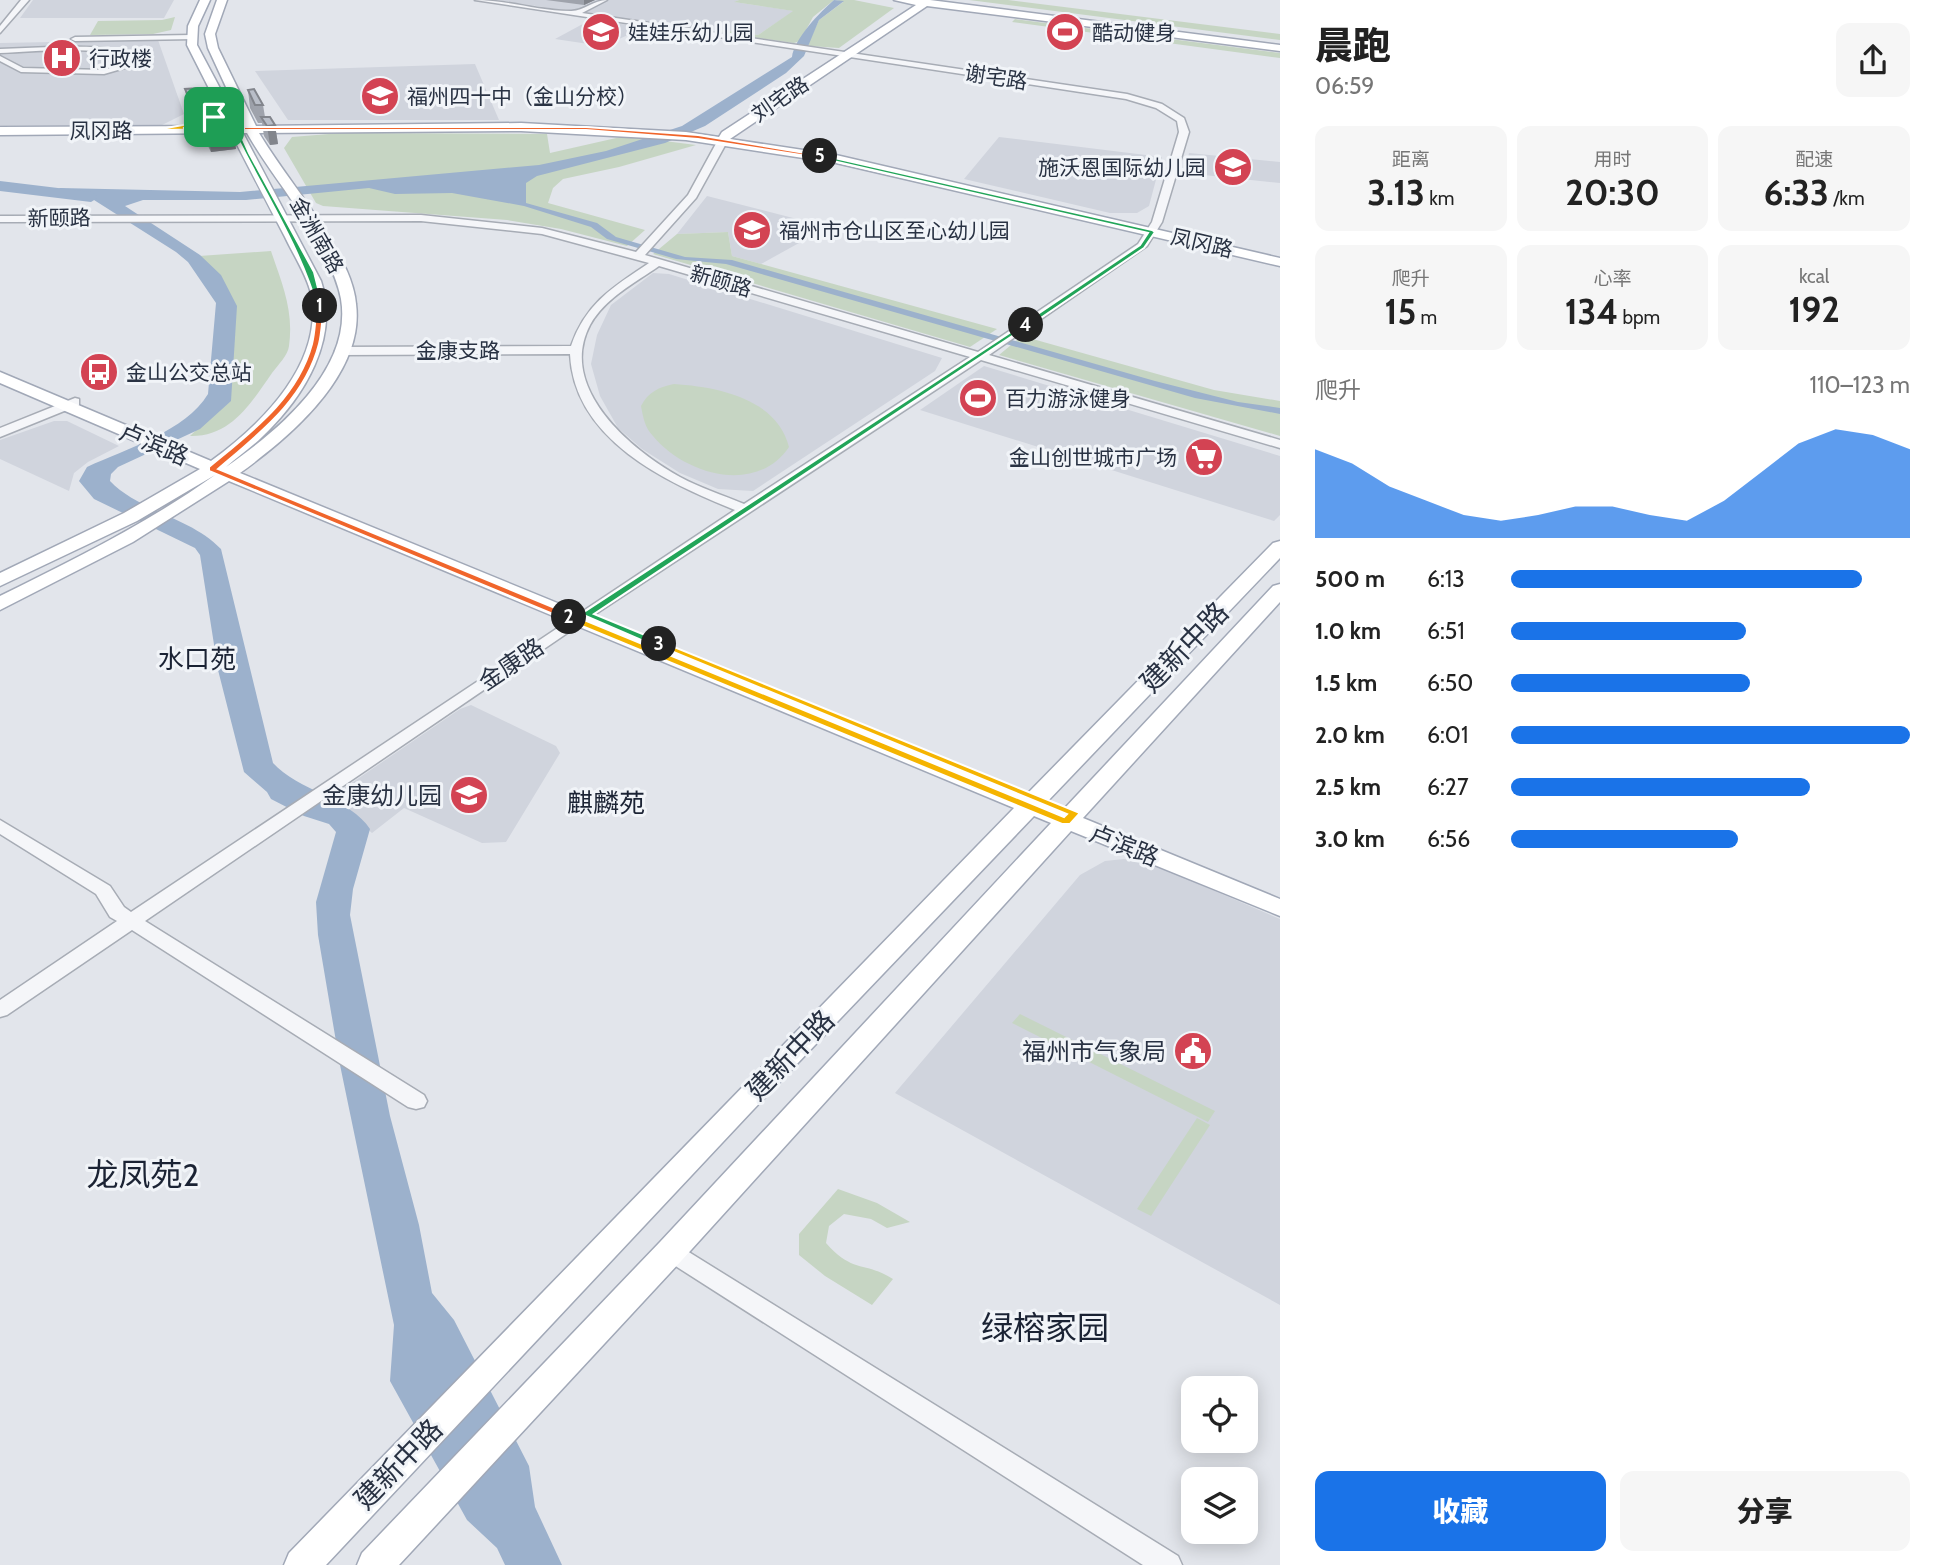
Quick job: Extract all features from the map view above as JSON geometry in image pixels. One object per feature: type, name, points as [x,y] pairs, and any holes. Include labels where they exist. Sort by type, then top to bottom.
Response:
[{"type":"main road","points":[[191,37],[205,0]]},
{"type":"main road","name":"金洲南路","points":[[0,580],[224,470],[287,402],[300,381],[318,333],[321,311],[318,291],[246,153],[242,106],[210,41],[212,24],[222,0]]},
{"type":"main road","points":[[900,0],[929,1],[1280,46]]},
{"type":"main road","name":"刘宅路","points":[[723,140],[726,135],[846,54],[929,1]]},
{"type":"main road","name":"金洲南路","points":[[0,604],[171,514],[224,470],[288,429],[326,383],[341,351],[351,311],[339,271],[269,153],[225,106],[200,64],[191,37]]},
{"type":"main road","points":[[158,130],[204,122],[225,106]]},
{"type":"main road","points":[[242,106],[268,121],[326,128]]},
{"type":"main road","name":"凤冈路","points":[[0,131],[522,127],[658,133],[723,140],[836,159],[1280,262]]},
{"type":"main road","points":[[269,153],[272,144],[284,137],[326,128]]},
{"type":"main road","points":[[158,130],[219,137],[246,153]]},
{"type":"main road","points":[[0,369],[70,404]]},
{"type":"main road","name":"卢滨路","points":[[0,377],[1070,817],[1280,908]]},
{"type":"main road","name":"建新中路","points":[[302,1565],[1280,547]]},
{"type":"main road","name":"建新中路","points":[[375,1565],[504,1425],[671,1251],[1280,590]]},
{"type":"main road","points":[[1070,817],[1280,895]]},
{"type":"street","points":[[0,31],[24,0]]},
{"type":"street","name":"谢宅路","points":[[479,0],[1121,96],[1169,111],[1181,120],[1184,132],[1152,232],[1142,246],[984,354]]},
{"type":"street","points":[[575,14],[603,0]]},
{"type":"street","points":[[39,40],[191,37]]},
{"type":"street","points":[[54,51],[61,39]]},
{"type":"street","points":[[0,51],[114,53],[133,58],[138,63],[104,72],[21,70],[0,58]]},
{"type":"street","name":"刘宅路","points":[[642,251],[692,196],[723,140]]},
{"type":"street","name":"新颐路","points":[[0,219],[394,217],[496,224],[565,236],[642,251],[658,262],[984,354],[1280,444]]},
{"type":"street","points":[[658,262],[606,299],[584,328],[575,350],[580,390],[594,413],[616,437],[666,475],[744,509]]},
{"type":"street","name":"金康支路","points":[[341,351],[575,350]]},
{"type":"street","name":"金康路","points":[[130,920],[581,617],[984,354]]},
{"type":"street","points":[[0,433],[70,404]]},
{"type":"street","points":[[0,826],[103,890],[117,912],[416,1101]]},
{"type":"street","points":[[0,1010],[130,920]]},
{"type":"street","points":[[671,1251],[1168,1565]]},
{"type":"shaded area","points":[[33,0],[174,0],[164,18],[20,18]]},
{"type":"shaded area","points":[[497,0],[601,0],[576,12]]},
{"type":"shaded area","points":[[606,0],[739,0],[735,2],[794,11],[758,35],[721,30],[715,32],[579,13]]},
{"type":"shaded area","name":"娃娃乐幼儿园","points":[[592,19],[645,28],[602,46],[555,39]]},
{"type":"shaded area","points":[[158,40],[184,114],[162,125],[0,125],[0,43]]},
{"type":"shaded area","name":"福州四十中（金山分校）","points":[[475,64],[499,120],[288,120],[255,71]]},
{"type":"shaded area","points":[[999,137],[1162,157],[1149,206],[1137,213],[1110,213],[964,179]]},
{"type":"shaded area","name":"施沃恩国际幼儿园","points":[[1189,153],[1280,162],[1280,183],[1185,173]]},
{"type":"shaded area","name":"福州市仓山区至心幼儿园","points":[[707,196],[828,227],[761,264],[732,256],[728,232],[677,234]]},
{"type":"shaded area","points":[[653,273],[669,274],[942,358],[935,371],[753,491],[718,489],[680,473],[642,449],[618,428],[600,396],[591,364],[597,335],[611,305]]},
{"type":"shaded area","points":[[984,366],[1280,456],[1280,515],[1274,521],[920,410]]},
{"type":"shaded area","points":[[54,421],[67,421],[119,446],[88,462],[74,473],[69,491],[0,459],[0,440]]},
{"type":"shaded area","points":[[471,705],[556,746],[560,753],[506,842],[482,843],[404,808],[372,833],[331,797],[460,709]]},
{"type":"shaded area","points":[[1124,859],[1147,862],[1280,919],[1280,1305],[895,1093],[1080,875],[1105,861]]},
{"type":"green space","points":[[834,0],[813,17],[800,41],[794,43],[715,32],[721,30],[758,35],[793,11],[734,2]]},
{"type":"green space","points":[[836,0],[854,0],[894,8],[839,48],[810,46],[808,44],[819,20],[843,2]]},
{"type":"green space","points":[[969,0],[1008,0],[1280,34],[1280,40]]},
{"type":"green space","points":[[175,17],[171,30],[153,34],[90,35],[98,21],[162,20]]},
{"type":"green space","points":[[1015,19],[1280,53],[1280,58],[1012,22]]},
{"type":"green space","points":[[341,133],[547,134],[550,153],[625,136],[696,145],[619,167],[563,179],[553,188],[548,203],[645,230],[627,246],[561,229],[507,220],[323,206],[316,203],[284,148],[292,137]]},
{"type":"green space","points":[[728,232],[732,256],[997,329],[970,347],[653,254],[677,234]]},
{"type":"green space","points":[[271,251],[283,286],[290,321],[287,353],[238,416],[217,431],[190,436],[228,400],[231,336],[199,256]]},
{"type":"green space","points":[[1022,336],[1214,390],[1280,401],[1280,436],[999,355]]},
{"type":"green space","points":[[674,384],[709,388],[744,399],[759,407],[772,417],[789,447],[775,462],[759,471],[740,475],[721,474],[683,461],[650,433],[641,406],[655,391]]},
{"type":"green space","points":[[1020,1014],[1215,1111],[1208,1122],[1012,1023]]},
{"type":"green space","points":[[1197,1118],[1210,1125],[1151,1216],[1137,1209]]},
{"type":"green space","points":[[838,1189],[877,1203],[910,1222],[887,1228],[871,1219],[844,1214],[829,1226],[826,1243],[835,1253],[852,1263],[893,1279],[872,1305],[825,1276],[799,1255],[799,1234]]},
{"type":"water","points":[[834,0],[844,1],[819,20],[804,56],[786,73],[705,126],[665,143],[537,176],[526,183],[526,203],[597,223],[616,237],[685,257],[732,260],[1155,381],[1238,402],[1280,408],[1280,414],[1195,398],[726,264],[676,259],[607,239],[591,227],[524,206],[452,193],[395,194],[369,188],[246,200],[143,200],[125,206],[200,255],[221,275],[237,306],[231,401],[200,429],[118,467],[111,474],[110,481],[136,500],[195,529],[221,549],[273,763],[296,780],[350,810],[370,829],[353,889],[350,915],[390,1116],[419,1225],[432,1293],[454,1320],[529,1466],[535,1507],[562,1565],[505,1565],[497,1548],[467,1520],[390,1381],[394,1325],[340,1065],[318,935],[316,902],[336,832],[329,824],[304,816],[271,799],[267,792],[244,772],[218,670],[200,555],[195,548],[94,499],[79,481],[87,467],[154,438],[198,407],[208,394],[216,303],[188,262],[176,252],[94,200],[51,194],[60,188],[240,192],[539,165],[606,151],[682,126],[792,57],[802,34]]},
{"type":"building","points":[[200,88],[203,94],[215,93],[221,105],[192,105],[185,89]]},
{"type":"building","points":[[254,89],[263,105],[255,105],[248,90]]},
{"type":"building","points":[[200,117],[227,117],[233,130],[208,132]]},
{"type":"building","points":[[261,117],[270,117],[275,125],[267,126]]},
{"type":"waterway","points":[[0,186],[91,197]]},
{"type":"place","name":"娃娃乐幼儿园","points":[[601,32]]},
{"type":"place","name":"酷动健身","points":[[1065,32]]},
{"type":"place","name":"行政楼","points":[[62,58]]},
{"type":"place","name":"福州四十中（金山分校）","points":[[380,96]]},
{"type":"place","name":"施沃恩国际幼儿园","points":[[1233,167]]},
{"type":"place","name":"福州市仓山区至心幼儿园","points":[[752,230]]},
{"type":"place","name":"金山公交总站","points":[[99,372]]},
{"type":"place","name":"百力游泳健身","points":[[978,398]]},
{"type":"place","name":"金山创世城市广场","points":[[1204,457]]},
{"type":"place","name":"金康幼儿园","points":[[469,795]]},
{"type":"place","name":"福州市气象局","points":[[1193,1051]]},
{"type":"district","name":"水口苑","points":[[197,659]]},
{"type":"district","name":"麒麟苑","points":[[606,803]]},
{"type":"district","name":"龙凤苑2","points":[[143,1174]]},
{"type":"district","name":"绿榕家园","points":[[1045,1327]]},
{"type":"route","points":[[214,117],[204,122],[158,130],[206,129],[236,129],[277,129],[522,127],[586,128],[698,137],[817,155],[1152,232],[1142,246],[988,351],[586,614],[1074,813],[1066,822],[212,469],[270,420],[296,389],[315,345],[321,311],[318,291],[310,272],[264,189],[246,153],[240,137],[236,129],[232,122],[225,106],[214,117]]}]
